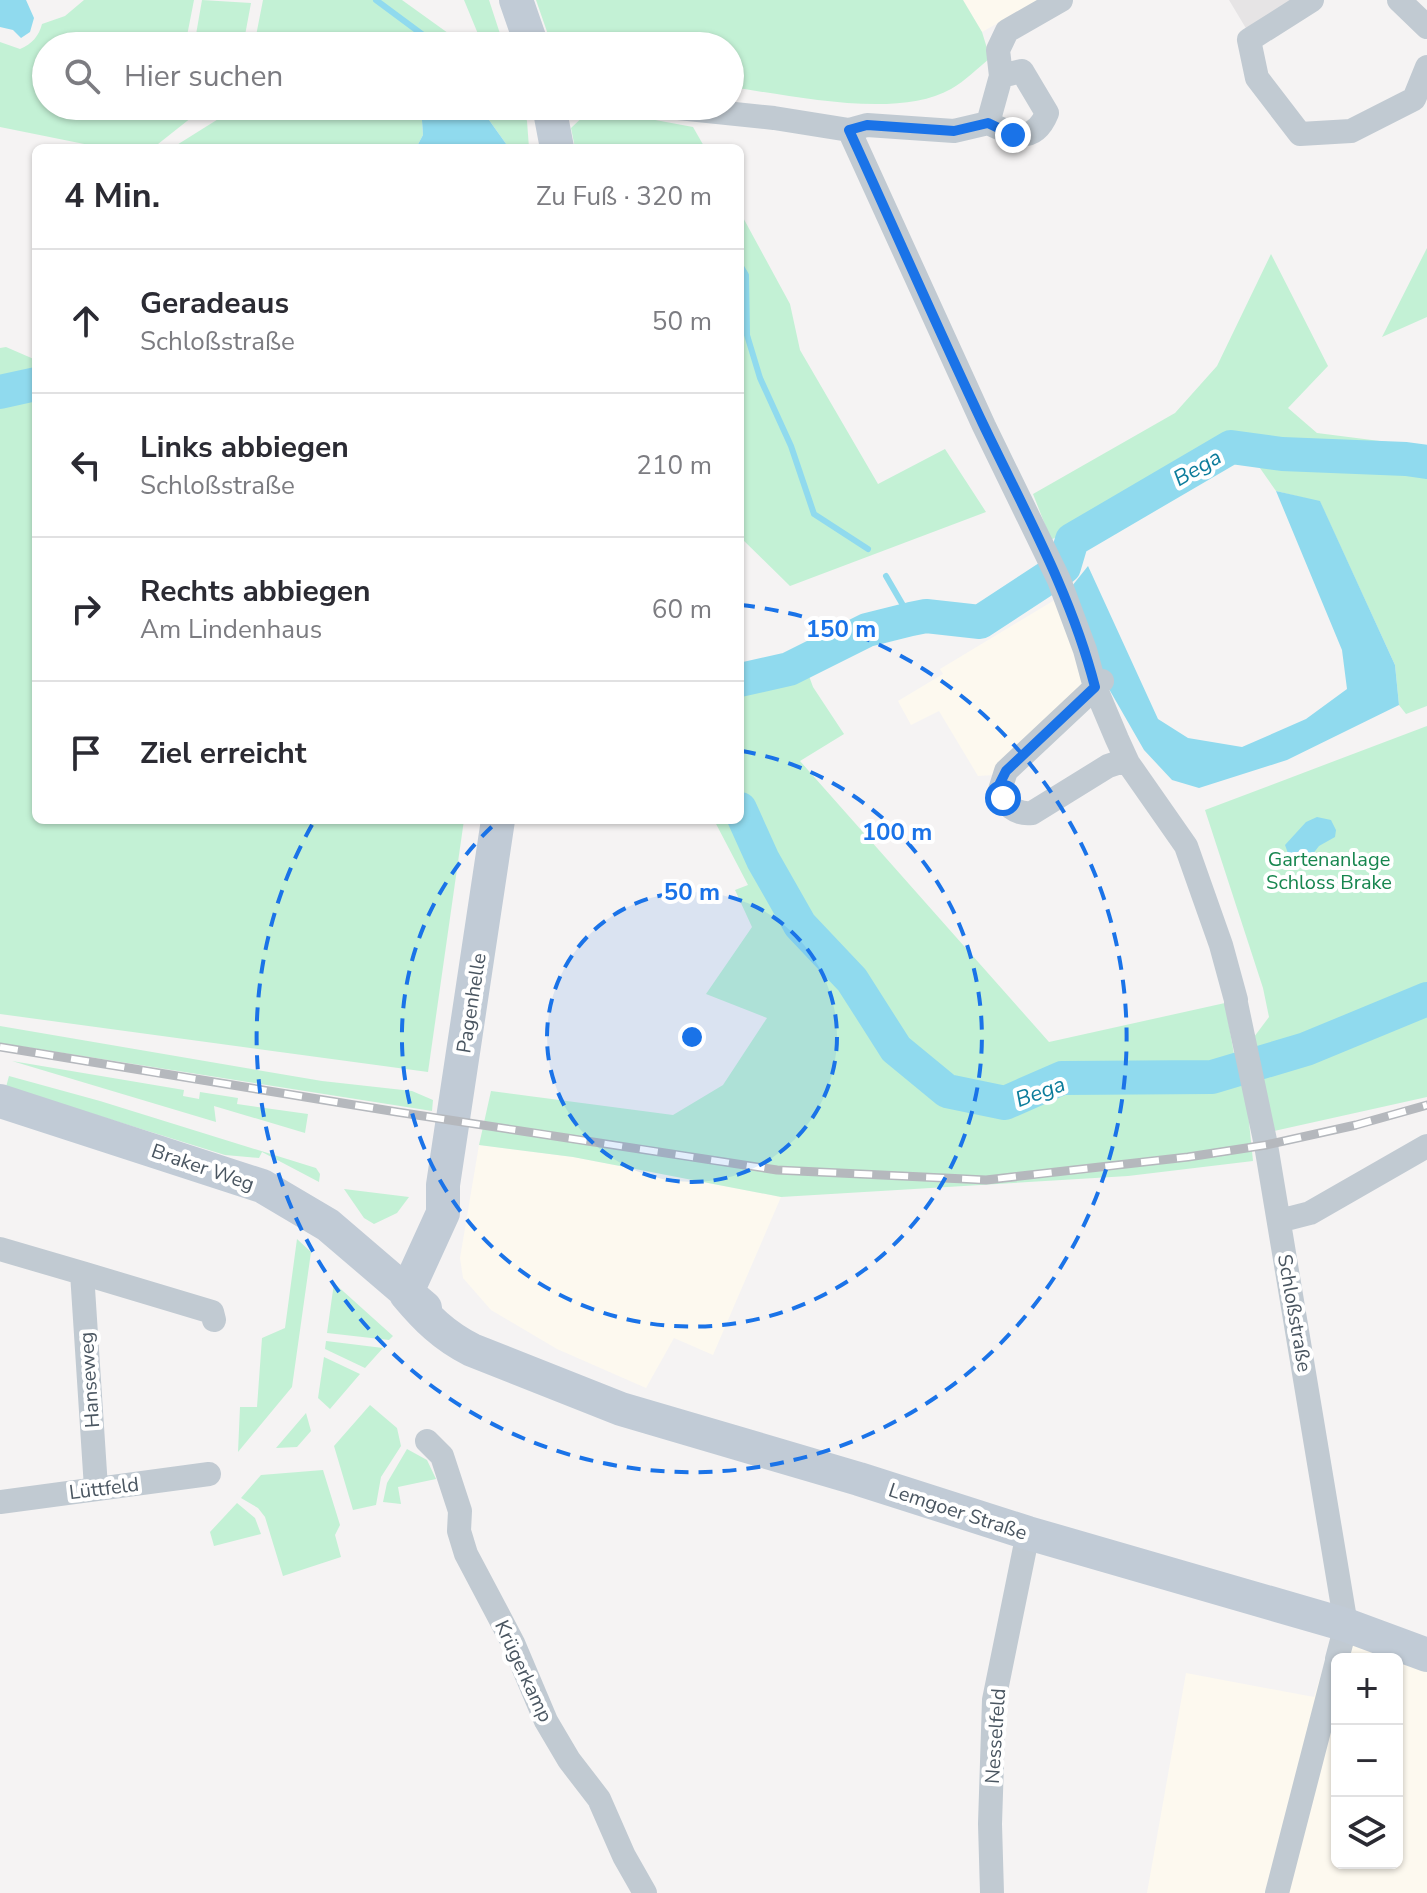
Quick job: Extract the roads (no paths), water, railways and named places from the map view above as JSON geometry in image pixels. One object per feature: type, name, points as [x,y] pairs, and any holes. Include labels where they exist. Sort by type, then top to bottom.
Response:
[{"type":"main road","points":[[516,0],[527,32]]},
{"type":"main road","points":[[553,120],[556,144]]},
{"type":"main road","name":"Pagenhelle","points":[[395,1284],[443,1185],[497,824]]},
{"type":"main road","name":"Braker Weg","points":[[0,1101],[262,1186],[328,1225],[395,1284]]},
{"type":"main road","name":"Lemgoer Straße","points":[[395,1284],[428,1321],[454,1341],[621,1409],[859,1479],[1028,1533],[1346,1625],[1427,1655]]},
{"type":"street","points":[[988,123],[1001,76],[998,50],[1007,31],[1061,0]]},
{"type":"street","points":[[1312,0],[1249,40],[1257,78],[1300,134],[1351,131],[1414,99],[1427,67]]},
{"type":"street","points":[[1399,0],[1427,27]]},
{"type":"street","points":[[744,115],[849,130],[867,125],[954,131],[988,123],[1013,135],[1032,133],[1041,127],[1047,113],[1022,71],[1001,76]]},
{"type":"street","name":"Schloßstraße","points":[[849,130],[1043,552],[1059,580],[1128,763],[1186,846],[1221,945],[1257,1098],[1346,1625]]},
{"type":"street","points":[[1098,684],[1006,771],[1000,783],[1003,798],[1008,807],[1032,813],[1108,766],[1128,763]]},
{"type":"street","points":[[1279,1221],[1310,1213],[1427,1146]]},
{"type":"street","points":[[0,1249],[212,1312],[214,1320]]},
{"type":"street","name":"Hanseweg","points":[[82,1273],[96,1488]]},
{"type":"street","name":"Krügerkamp","points":[[427,1441],[442,1456],[460,1511],[459,1531],[466,1554],[513,1643],[546,1721],[569,1760],[599,1799],[624,1856],[645,1893]]},
{"type":"street","name":"Lüttfeld","points":[[0,1502],[209,1474]]},
{"type":"street","name":"Nesselfeld","points":[[992,1893],[990,1824],[994,1700],[1028,1533]]},
{"type":"street","points":[[1339,1653],[1346,1625]]},
{"type":"street","points":[[1277,1893],[1331,1683]]},
{"type":"water","points":[[0,0],[26,0],[34,18],[30,32],[21,38],[13,30],[0,27]]},
{"type":"water","points":[[422,120],[489,120],[506,144],[418,144],[423,135]]},
{"type":"water","points":[[1276,491],[1320,501],[1395,665],[1399,705],[1287,760],[1199,788],[1172,780],[1144,750],[1109,689],[1072,586],[1088,566],[1158,719],[1188,738],[1242,747],[1306,719],[1347,689],[1342,650]]},
{"type":"water","points":[[1317,817],[1331,820],[1336,830],[1335,837],[1319,846],[1301,864],[1289,856],[1285,845],[1306,822]]},
{"type":"waterway","points":[[376,0],[419,32]]},
{"type":"waterway","points":[[744,272],[747,335],[760,378],[791,446],[814,514],[868,549]]},
{"type":"waterway","name":"Bega","points":[[0,392],[32,385]]},
{"type":"waterway","name":"Bega","points":[[744,679],[789,669],[867,630],[911,619],[926,616],[980,622],[1064,567],[1072,540],[1231,447],[1282,454],[1427,462]]},
{"type":"waterway","points":[[886,576],[911,619]]},
{"type":"waterway","name":"Bega","points":[[744,818],[763,860],[800,925],[852,980],[896,1049],[947,1091],[1005,1103],[1062,1078],[1212,1077],[1306,1049],[1427,999]]},
{"type":"railway","points":[[0,1047],[777,1170],[986,1180],[1266,1145],[1427,1105]]},
{"type":"park label","name":"Gartenanlage Schloss Brake","points":[[1329,870]]}]
